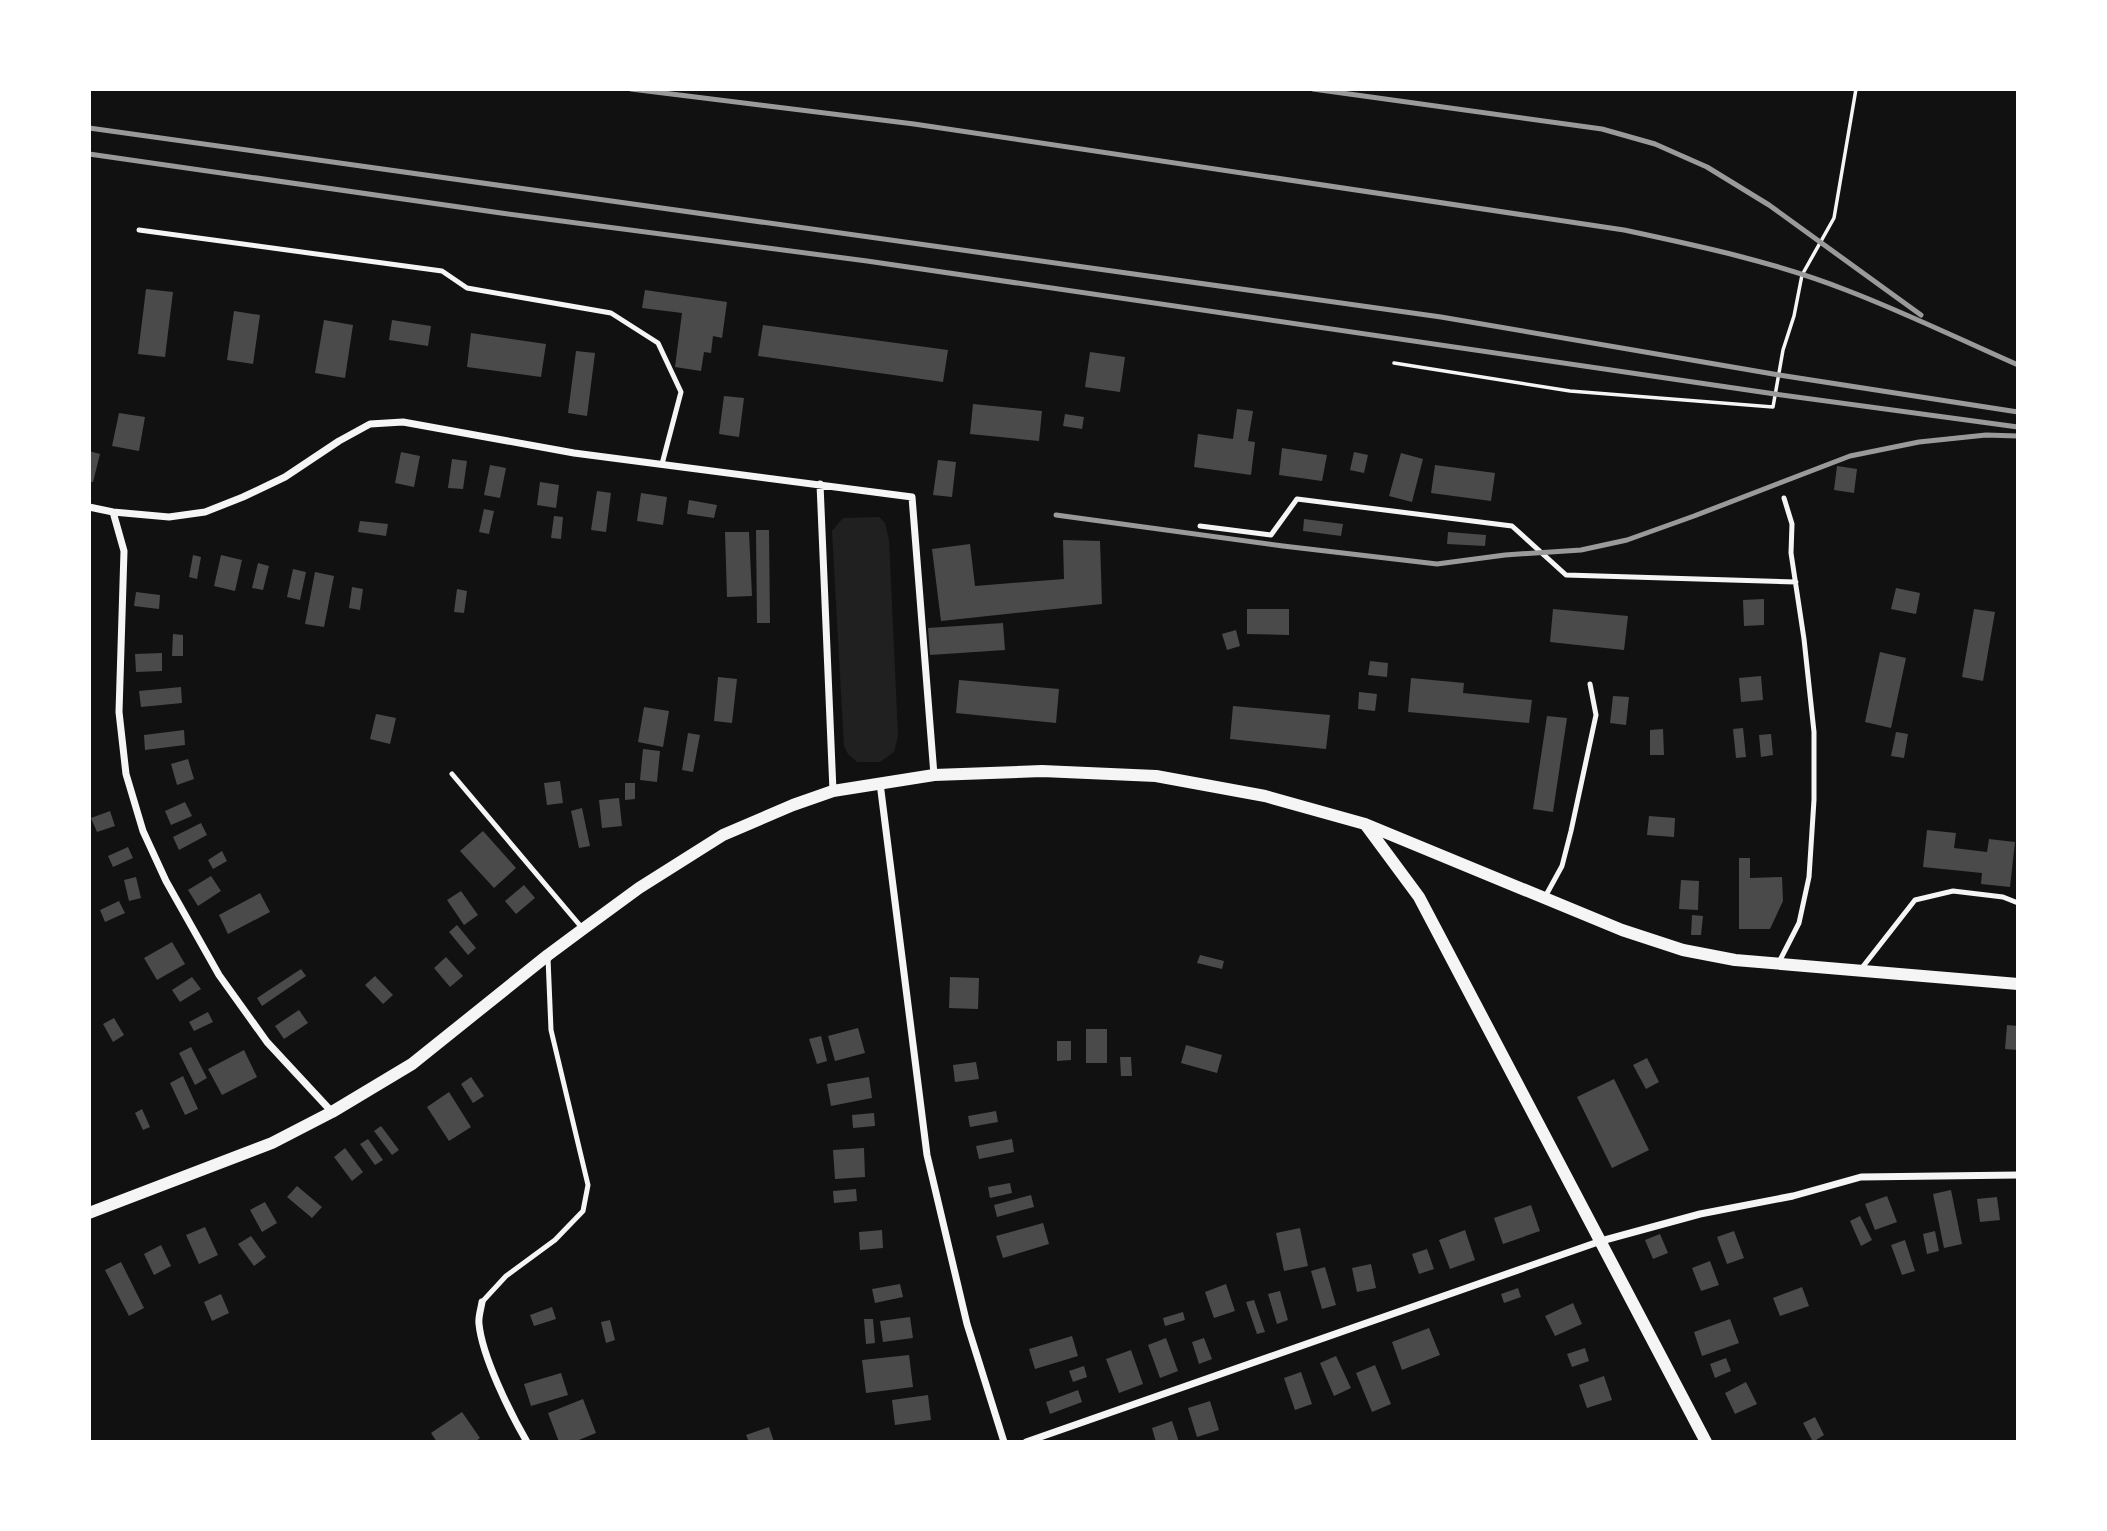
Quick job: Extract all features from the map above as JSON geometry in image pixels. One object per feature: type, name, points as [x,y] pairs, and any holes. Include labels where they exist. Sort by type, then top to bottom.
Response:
[{"type":"street","points":[[89,507],[169,517],[205,512],[285,477],[339,440],[370,424],[403,422],[574,453],[912,497],[934,775]]},
{"type":"street","points":[[820,484],[833,791]]},
{"type":"street","points":[[113,512],[124,551],[119,712],[126,774],[143,831],[166,881],[219,975],[267,1042],[332,1112]]},
{"type":"street","points":[[89,1213],[272,1143],[332,1112],[412,1064],[583,929],[639,888],[723,835],[833,791],[934,775],[1042,771],[1156,776],[1265,796],[1365,824],[1622,930],[1683,950],[1735,960],[2018,984]]},
{"type":"street","points":[[880,783],[927,1155],[967,1324],[1004,1442]]},
{"type":"street","points":[[1365,824],[1419,897],[1706,1442]]},
{"type":"street","points":[[1026,1442],[1601,1241],[1700,1214],[1793,1196],[1861,1177],[2018,1175]]},
{"type":"street","points":[[482,1302],[478,1321],[483,1346],[514,1419],[527,1442]]},
{"type":"lane","points":[[139,230],[442,271],[467,288],[611,313],[658,344],[681,392],[662,464]]},
{"type":"lane","points":[[1778,964],[1799,923],[1810,877],[1814,800],[1814,732],[1791,553],[1792,524],[1784,498]]},
{"type":"lane","points":[[1200,526],[1271,535],[1297,499],[1512,526],[1566,575],[1796,582]]},
{"type":"lane","points":[[1545,897],[1562,866],[1596,715],[1590,684]]},
{"type":"lane","points":[[452,774],[583,929]]},
{"type":"lane","points":[[1860,971],[1915,900],[1953,891],[2003,897],[2018,903]]},
{"type":"lane","points":[[482,1302],[506,1276],[555,1240],[583,1212],[588,1185],[551,1030],[548,955]]},
{"type":"path","points":[[1394,363],[1570,391],[1773,407],[1783,350],[1794,316],[1802,275],[1834,218],[1856,89]]},
{"type":"shaded area","points":[[879,517],[885,523],[889,540],[898,736],[894,752],[880,762],[857,762],[844,746],[832,531],[843,518]]},
{"type":"building","points":[[146,289],[173,292],[165,357],[138,354]]},
{"type":"building","points":[[645,290],[727,302],[722,338],[713,336],[711,353],[704,352],[701,371],[675,367],[682,313],[642,308]]},
{"type":"building","points":[[234,311],[260,315],[253,364],[227,360]]},
{"type":"building","points":[[324,320],[353,325],[345,378],[315,373]]},
{"type":"building","points":[[392,320],[431,326],[428,346],[389,340]]},
{"type":"building","points":[[763,325],[948,350],[943,382],[758,356]]},
{"type":"building","points":[[471,333],[546,344],[541,377],[467,367]]},
{"type":"building","points":[[576,351],[595,353],[587,416],[568,413]]},
{"type":"building","points":[[1090,352],[1125,357],[1120,392],[1085,387]]},
{"type":"building","points":[[724,396],[744,398],[739,437],[719,434]]},
{"type":"building","points":[[973,404],[1042,411],[1039,441],[970,434]]},
{"type":"building","points":[[1237,409],[1253,411],[1248,441],[1255,442],[1251,475],[1194,467],[1198,434],[1233,439]]},
{"type":"building","points":[[119,413],[145,417],[139,451],[112,446]]},
{"type":"building","points":[[1065,414],[1084,417],[1082,429],[1063,426]]},
{"type":"building","points":[[1282,448],[1327,455],[1322,481],[1279,475]]},
{"type":"building","points":[[89,451],[100,454],[93,482],[89,482]]},
{"type":"building","points":[[401,452],[420,456],[414,487],[395,483]]},
{"type":"building","points":[[1354,452],[1368,455],[1364,473],[1350,470]]},
{"type":"building","points":[[1401,453],[1423,459],[1412,502],[1389,496]]},
{"type":"building","points":[[452,459],[467,461],[463,489],[448,488]]},
{"type":"building","points":[[938,460],[956,462],[952,497],[933,495]]},
{"type":"building","points":[[490,465],[506,468],[500,498],[484,495]]},
{"type":"building","points":[[1435,465],[1495,473],[1491,501],[1431,493]]},
{"type":"building","points":[[1837,466],[1857,469],[1854,493],[1834,490]]},
{"type":"building","points":[[540,482],[559,485],[556,508],[537,505]]},
{"type":"building","points":[[597,491],[611,493],[606,532],[591,530]]},
{"type":"building","points":[[641,493],[667,497],[663,525],[637,521]]},
{"type":"building","points":[[689,500],[717,505],[714,518],[687,514]]},
{"type":"building","points":[[484,509],[494,511],[489,534],[479,532]]},
{"type":"building","points":[[554,516],[563,517],[561,539],[551,538]]},
{"type":"building","points":[[1304,519],[1343,524],[1341,536],[1303,531]]},
{"type":"building","points":[[360,521],[388,524],[386,536],[358,532]]},
{"type":"building","points":[[756,530],[769,530],[770,623],[757,623]]},
{"type":"building","points":[[725,532],[749,532],[752,596],[727,597]]},
{"type":"building","points":[[1448,532],[1486,535],[1485,546],[1447,544]]},
{"type":"building","points":[[1063,540],[1100,541],[1102,604],[941,621],[932,549],[970,544],[975,586],[1064,579]]},
{"type":"building","points":[[193,555],[201,557],[197,579],[189,577]]},
{"type":"building","points":[[221,555],[242,560],[235,591],[214,586]]},
{"type":"building","points":[[258,563],[269,566],[263,590],[252,588]]},
{"type":"building","points":[[293,569],[306,572],[300,600],[287,597]]},
{"type":"building","points":[[315,572],[334,576],[324,627],[305,624]]},
{"type":"building","points":[[352,587],[363,589],[360,610],[349,608]]},
{"type":"building","points":[[1896,588],[1920,593],[1916,614],[1891,609]]},
{"type":"building","points":[[457,589],[467,591],[464,613],[454,612]]},
{"type":"building","points":[[136,592],[160,595],[159,609],[134,606]]},
{"type":"building","points":[[1764,599],[1764,625],[1744,626],[1743,600]]},
{"type":"building","points":[[1247,609],[1289,609],[1289,635],[1247,634]]},
{"type":"building","points":[[1553,609],[1628,616],[1624,650],[1550,642]]},
{"type":"building","points":[[1974,609],[1995,612],[1983,681],[1962,677]]},
{"type":"building","points":[[1003,623],[1005,650],[930,655],[928,628]]},
{"type":"building","points":[[1236,630],[1240,646],[1227,650],[1222,634]]},
{"type":"building","points":[[173,634],[183,635],[183,656],[172,656]]},
{"type":"building","points":[[1880,652],[1906,658],[1891,728],[1865,722]]},
{"type":"building","points":[[162,653],[162,671],[136,672],[135,654]]},
{"type":"building","points":[[1370,661],[1388,663],[1387,677],[1368,675]]},
{"type":"building","points":[[1761,676],[1763,700],[1741,702],[1739,678]]},
{"type":"building","points":[[718,677],[737,679],[732,723],[714,721]]},
{"type":"building","points":[[1411,678],[1464,683],[1463,693],[1532,700],[1529,723],[1408,712]]},
{"type":"building","points":[[959,680],[1059,689],[1056,723],[956,713]]},
{"type":"building","points":[[181,687],[182,703],[141,707],[139,691]]},
{"type":"building","points":[[1359,692],[1377,694],[1375,711],[1358,709]]},
{"type":"building","points":[[1613,696],[1629,697],[1626,725],[1610,723]]},
{"type":"building","points":[[1233,706],[1330,715],[1326,749],[1230,739]]},
{"type":"building","points":[[644,707],[669,711],[663,747],[638,742]]},
{"type":"building","points":[[376,714],[396,718],[390,744],[370,739]]},
{"type":"building","points":[[1547,716],[1567,718],[1553,812],[1533,809]]},
{"type":"building","points":[[1743,728],[1746,757],[1736,758],[1733,729]]},
{"type":"building","points":[[1663,729],[1664,755],[1650,755],[1650,730]]},
{"type":"building","points":[[184,730],[185,745],[145,750],[144,735]]},
{"type":"building","points":[[1896,732],[1908,734],[1904,758],[1891,756]]},
{"type":"building","points":[[688,733],[700,735],[693,772],[682,770]]},
{"type":"building","points":[[1771,734],[1773,755],[1761,757],[1759,735]]},
{"type":"building","points":[[643,749],[660,751],[657,782],[640,780]]},
{"type":"building","points":[[188,759],[194,779],[177,785],[171,764]]},
{"type":"building","points":[[560,781],[563,803],[547,805],[544,783]]},
{"type":"building","points":[[625,783],[635,783],[635,799],[625,800]]},
{"type":"building","points":[[619,798],[622,826],[602,828],[599,800]]},
{"type":"building","points":[[185,802],[192,816],[171,825],[165,811]]},
{"type":"building","points":[[582,808],[590,846],[579,848],[571,811]]},
{"type":"building","points":[[110,811],[115,826],[97,832],[91,818]]},
{"type":"building","points":[[1649,816],[1675,818],[1674,837],[1647,835]]},
{"type":"building","points":[[201,823],[207,835],[179,850],[173,837]]},
{"type":"building","points":[[1927,830],[1956,833],[1954,848],[1987,852],[1989,839],[2015,842],[2010,887],[1981,884],[1982,873],[1923,867]]},
{"type":"building","points":[[483,831],[516,868],[494,888],[460,851]]},
{"type":"building","points":[[128,847],[133,858],[113,867],[108,856]]},
{"type":"building","points":[[222,851],[227,861],[213,869],[208,860]]},
{"type":"building","points":[[1739,858],[1750,858],[1750,878],[1782,877],[1783,901],[1770,929],[1739,929]]},
{"type":"building","points":[[211,876],[221,891],[198,906],[188,890]]},
{"type":"building","points":[[136,877],[141,898],[129,901],[124,880]]},
{"type":"building","points":[[1681,880],[1699,881],[1698,910],[1679,909]]},
{"type":"building","points":[[524,885],[535,898],[516,914],[505,901]]},
{"type":"building","points":[[461,891],[478,915],[464,925],[447,900]]},
{"type":"building","points":[[260,893],[270,912],[228,934],[219,915]]},
{"type":"building","points":[[119,901],[125,913],[105,922],[100,910]]},
{"type":"building","points":[[1692,915],[1703,916],[1701,935],[1691,935]]},
{"type":"building","points":[[457,925],[476,948],[468,955],[449,932]]},
{"type":"building","points":[[172,942],[185,964],[157,980],[144,958]]},
{"type":"building","points":[[1200,955],[1224,961],[1222,969],[1197,963]]},
{"type":"building","points":[[446,957],[463,976],[450,987],[434,968]]},
{"type":"building","points":[[301,969],[306,976],[262,1006],[257,998]]},
{"type":"building","points":[[375,976],[393,995],[383,1004],[365,985]]},
{"type":"building","points":[[192,977],[201,989],[180,1002],[172,990]]},
{"type":"building","points":[[950,977],[979,978],[978,1009],[949,1008]]},
{"type":"building","points":[[299,1010],[308,1023],[284,1039],[275,1026]]},
{"type":"building","points":[[208,1012],[213,1022],[194,1031],[189,1022]]},
{"type":"building","points":[[114,1018],[124,1035],[113,1042],[103,1024]]},
{"type":"building","points":[[2007,1025],[2018,1026],[2018,1050],[2005,1049]]},
{"type":"building","points":[[858,1028],[865,1053],[835,1061],[828,1036]]},
{"type":"building","points":[[1086,1029],[1107,1029],[1107,1063],[1086,1063]]},
{"type":"building","points":[[821,1036],[827,1061],[817,1064],[809,1039]]},
{"type":"building","points":[[1057,1041],[1071,1041],[1071,1060],[1057,1061]]},
{"type":"building","points":[[1186,1045],[1222,1055],[1217,1073],[1181,1063]]},
{"type":"building","points":[[191,1047],[207,1078],[195,1085],[179,1053]]},
{"type":"building","points":[[244,1050],[257,1077],[222,1095],[208,1069]]},
{"type":"building","points":[[1120,1057],[1131,1057],[1132,1076],[1121,1076]]},
{"type":"building","points":[[1647,1058],[1659,1082],[1646,1089],[1633,1065]]},
{"type":"building","points":[[976,1062],[979,1079],[955,1082],[953,1065]]},
{"type":"building","points":[[183,1076],[198,1109],[185,1115],[170,1083]]},
{"type":"building","points":[[471,1077],[484,1096],[473,1103],[461,1084]]},
{"type":"building","points":[[869,1077],[872,1098],[831,1106],[827,1084]]},
{"type":"building","points":[[1614,1079],[1649,1150],[1612,1168],[1577,1097]]},
{"type":"building","points":[[449,1092],[471,1127],[449,1141],[427,1107]]},
{"type":"building","points":[[142,1109],[150,1127],[143,1130],[135,1113]]},
{"type":"building","points":[[996,1111],[998,1122],[970,1127],[968,1116]]},
{"type":"building","points":[[874,1113],[875,1126],[853,1128],[852,1115]]},
{"type":"building","points":[[381,1126],[399,1150],[392,1155],[374,1131]]},
{"type":"building","points":[[368,1139],[383,1160],[375,1165],[360,1144]]},
{"type":"building","points":[[1012,1139],[1014,1152],[979,1159],[976,1146]]},
{"type":"building","points":[[345,1148],[363,1172],[352,1181],[334,1157]]},
{"type":"building","points":[[864,1148],[865,1177],[835,1179],[833,1150]]},
{"type":"building","points":[[1010,1183],[1012,1193],[990,1198],[988,1187]]},
{"type":"building","points":[[297,1186],[322,1207],[312,1218],[287,1197]]},
{"type":"building","points":[[856,1189],[857,1201],[834,1203],[833,1191]]},
{"type":"building","points":[[1951,1190],[1962,1244],[1944,1248],[1933,1194]]},
{"type":"building","points":[[1031,1195],[1034,1207],[997,1217],[994,1205]]},
{"type":"building","points":[[1887,1196],[1897,1222],[1875,1230],[1865,1204]]},
{"type":"building","points":[[1997,1197],[2000,1220],[1980,1222],[1977,1199]]},
{"type":"building","points":[[265,1202],[277,1223],[262,1232],[250,1210]]},
{"type":"building","points":[[1531,1205],[1540,1231],[1503,1244],[1494,1218]]},
{"type":"building","points":[[1860,1216],[1872,1240],[1861,1246],[1850,1221]]},
{"type":"building","points":[[1043,1223],[1049,1244],[1003,1258],[996,1236]]},
{"type":"building","points":[[205,1227],[218,1255],[199,1264],[186,1235]]},
{"type":"building","points":[[1300,1228],[1308,1266],[1284,1271],[1276,1233]]},
{"type":"building","points":[[882,1230],[883,1248],[860,1250],[859,1232]]},
{"type":"building","points":[[1465,1230],[1475,1260],[1450,1269],[1439,1240]]},
{"type":"building","points":[[1734,1231],[1744,1258],[1727,1264],[1717,1237]]},
{"type":"building","points":[[1935,1231],[1939,1251],[1927,1254],[1923,1234]]},
{"type":"building","points":[[1660,1234],[1668,1253],[1653,1259],[1645,1240]]},
{"type":"building","points":[[251,1236],[266,1257],[254,1266],[238,1244]]},
{"type":"building","points":[[1905,1240],[1915,1271],[1902,1275],[1891,1245]]},
{"type":"building","points":[[161,1245],[171,1266],[154,1275],[144,1254]]},
{"type":"building","points":[[1427,1249],[1434,1269],[1419,1274],[1412,1254]]},
{"type":"building","points":[[1710,1261],[1719,1285],[1701,1291],[1692,1268]]},
{"type":"building","points":[[121,1262],[144,1308],[129,1316],[105,1270]]},
{"type":"building","points":[[1371,1264],[1376,1288],[1357,1292],[1352,1268]]},
{"type":"building","points":[[1325,1267],[1336,1305],[1322,1309],[1311,1271]]},
{"type":"building","points":[[900,1284],[903,1297],[875,1303],[872,1289]]},
{"type":"building","points":[[1226,1284],[1235,1311],[1214,1318],[1205,1292]]},
{"type":"building","points":[[1802,1287],[1809,1306],[1780,1316],[1773,1298]]},
{"type":"building","points":[[1518,1288],[1521,1297],[1504,1303],[1501,1294]]},
{"type":"building","points":[[1280,1291],[1288,1320],[1277,1324],[1268,1294]]},
{"type":"building","points":[[221,1294],[229,1313],[212,1321],[204,1302]]},
{"type":"building","points":[[1254,1300],[1265,1332],[1257,1334],[1246,1302]]},
{"type":"building","points":[[1573,1303],[1582,1324],[1555,1336],[1545,1316]]},
{"type":"building","points":[[552,1307],[556,1319],[534,1326],[530,1315]]},
{"type":"building","points":[[1183,1312],[1185,1320],[1165,1326],[1163,1318]]},
{"type":"building","points":[[910,1317],[913,1338],[883,1342],[880,1321]]},
{"type":"building","points":[[864,1319],[873,1319],[875,1343],[866,1344]]},
{"type":"building","points":[[1730,1319],[1739,1343],[1702,1356],[1694,1332]]},
{"type":"building","points":[[610,1320],[615,1340],[606,1343],[601,1322]]},
{"type":"building","points":[[1429,1328],[1440,1355],[1402,1370],[1392,1342]]},
{"type":"building","points":[[1072,1336],[1078,1356],[1035,1369],[1029,1349]]},
{"type":"building","points":[[1166,1338],[1178,1371],[1160,1378],[1148,1345]]},
{"type":"building","points":[[1204,1338],[1212,1359],[1199,1364],[1192,1342]]},
{"type":"building","points":[[1585,1348],[1589,1361],[1572,1367],[1567,1354]]},
{"type":"building","points":[[1131,1350],[1143,1384],[1119,1393],[1106,1359]]},
{"type":"building","points":[[909,1355],[913,1387],[866,1393],[862,1360]]},
{"type":"building","points":[[1336,1356],[1351,1388],[1334,1396],[1320,1363]]},
{"type":"building","points":[[1726,1358],[1731,1371],[1715,1378],[1710,1364]]},
{"type":"building","points":[[1375,1365],[1391,1404],[1372,1412],[1356,1373]]},
{"type":"building","points":[[1084,1366],[1087,1377],[1073,1382],[1069,1371]]},
{"type":"building","points":[[1301,1372],[1312,1404],[1295,1410],[1284,1378]]},
{"type":"building","points":[[561,1373],[568,1395],[531,1406],[524,1384]]},
{"type":"building","points":[[1604,1376],[1612,1400],[1587,1408],[1579,1385]]},
{"type":"building","points":[[1746,1382],[1757,1404],[1735,1414],[1725,1393]]},
{"type":"building","points":[[1078,1390],[1082,1402],[1050,1414],[1046,1402]]},
{"type":"building","points":[[928,1395],[931,1420],[895,1425],[892,1400]]},
{"type":"building","points":[[583,1399],[596,1433],[574,1442],[559,1442],[548,1413]]},
{"type":"building","points":[[1210,1401],[1219,1430],[1197,1437],[1188,1408]]},
{"type":"building","points":[[462,1412],[480,1438],[475,1442],[437,1442],[431,1433]]},
{"type":"building","points":[[1815,1417],[1824,1435],[1813,1442],[1803,1423]]},
{"type":"building","points":[[1172,1421],[1179,1442],[1156,1442],[1152,1428]]},
{"type":"building","points":[[769,1427],[774,1442],[749,1442],[746,1435]]},
{"type":"railway","points":[[631,89],[914,124],[1624,230],[1736,256],[1819,280],[1889,307],[2018,365]]},
{"type":"railway","points":[[1313,89],[1602,129],[1655,144],[1707,167],[1769,205],[1921,315]]},
{"type":"railway","points":[[89,128],[1441,317],[1779,375],[2018,412]]},
{"type":"railway","points":[[89,154],[501,213],[867,261],[2018,427]]},
{"type":"railway","points":[[1056,515],[1437,564],[1505,555],[1581,550],[1627,540],[1850,456],[1919,442],[1986,435],[2018,436]]}]
